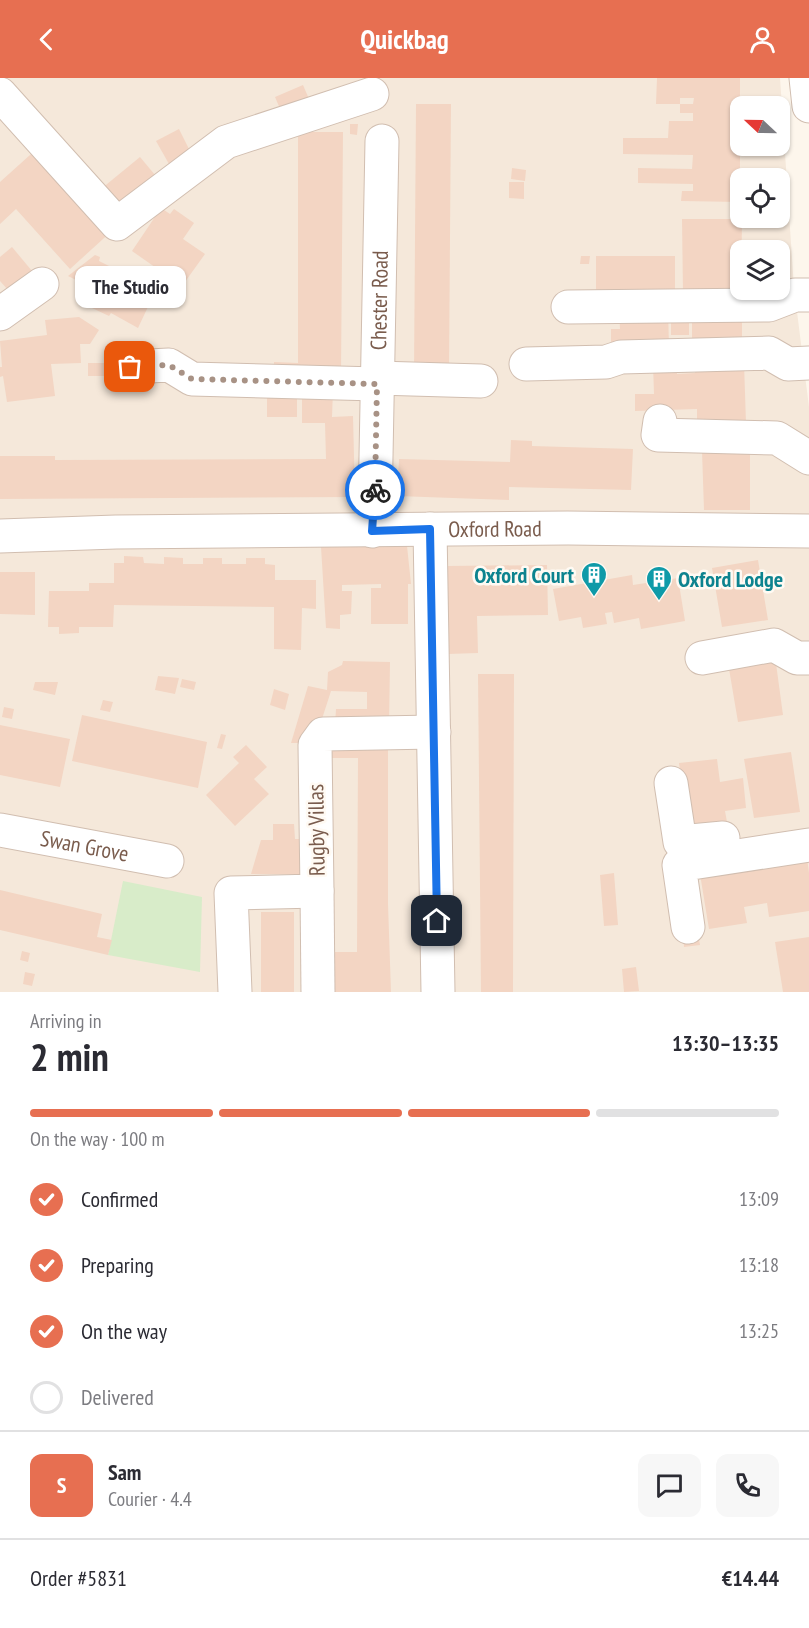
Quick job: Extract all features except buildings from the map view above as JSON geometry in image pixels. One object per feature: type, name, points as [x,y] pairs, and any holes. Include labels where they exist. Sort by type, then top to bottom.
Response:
[{"type":"street","points":[[807,78],[809,106]]},
{"type":"street","points":[[0,94],[117,224],[226,142],[372,94]]},
{"type":"street","name":"Chester Road","points":[[372,531],[375,509],[382,141]]},
{"type":"street","points":[[0,314],[42,284]]},
{"type":"street","points":[[568,308],[769,305],[795,295],[809,295]]},
{"type":"street","points":[[526,364],[606,362],[621,357],[769,353],[788,364],[809,363]]},
{"type":"street","points":[[130,367],[169,365],[192,379],[481,381]]},
{"type":"street","points":[[660,421],[658,435],[777,438],[809,458]]},
{"type":"street","name":"Oxford Road","points":[[0,536],[116,532],[430,529],[613,528],[809,531]]},
{"type":"street","points":[[430,529],[438,992]]},
{"type":"street","points":[[702,658],[774,645],[797,658],[809,658]]},
{"type":"street","name":"Rugby Villas","points":[[235,992],[231,893],[317,891],[315,745],[323,734],[434,732]]},
{"type":"street","points":[[671,783],[680,842],[809,830]]},
{"type":"street","name":"Swan Grove","points":[[0,830],[167,861]]},
{"type":"street","points":[[688,927],[679,865],[809,845]]},
{"type":"street","points":[[317,891],[318,992]]},
{"type":"shaded area","points":[[0,78],[780,78],[781,96],[730,96],[730,156],[785,156],[786,168],[730,168],[730,228],[790,228],[794,288],[809,407],[809,992],[0,992]]},
{"type":"green space","points":[[123,881],[202,897],[200,972],[108,955]]},
{"type":"way so far","points":[[130,367],[169,365],[192,379],[377,384],[375,490]]},
{"type":"place","name":"The Studio","points":[[130,367]]},
{"type":"place","name":"Oxford Court","points":[[594,598]]},
{"type":"place","name":"Oxford Lodge","points":[[659,602]]},
{"type":"route","points":[[375,490],[372,531],[430,529],[437,921]]}]
